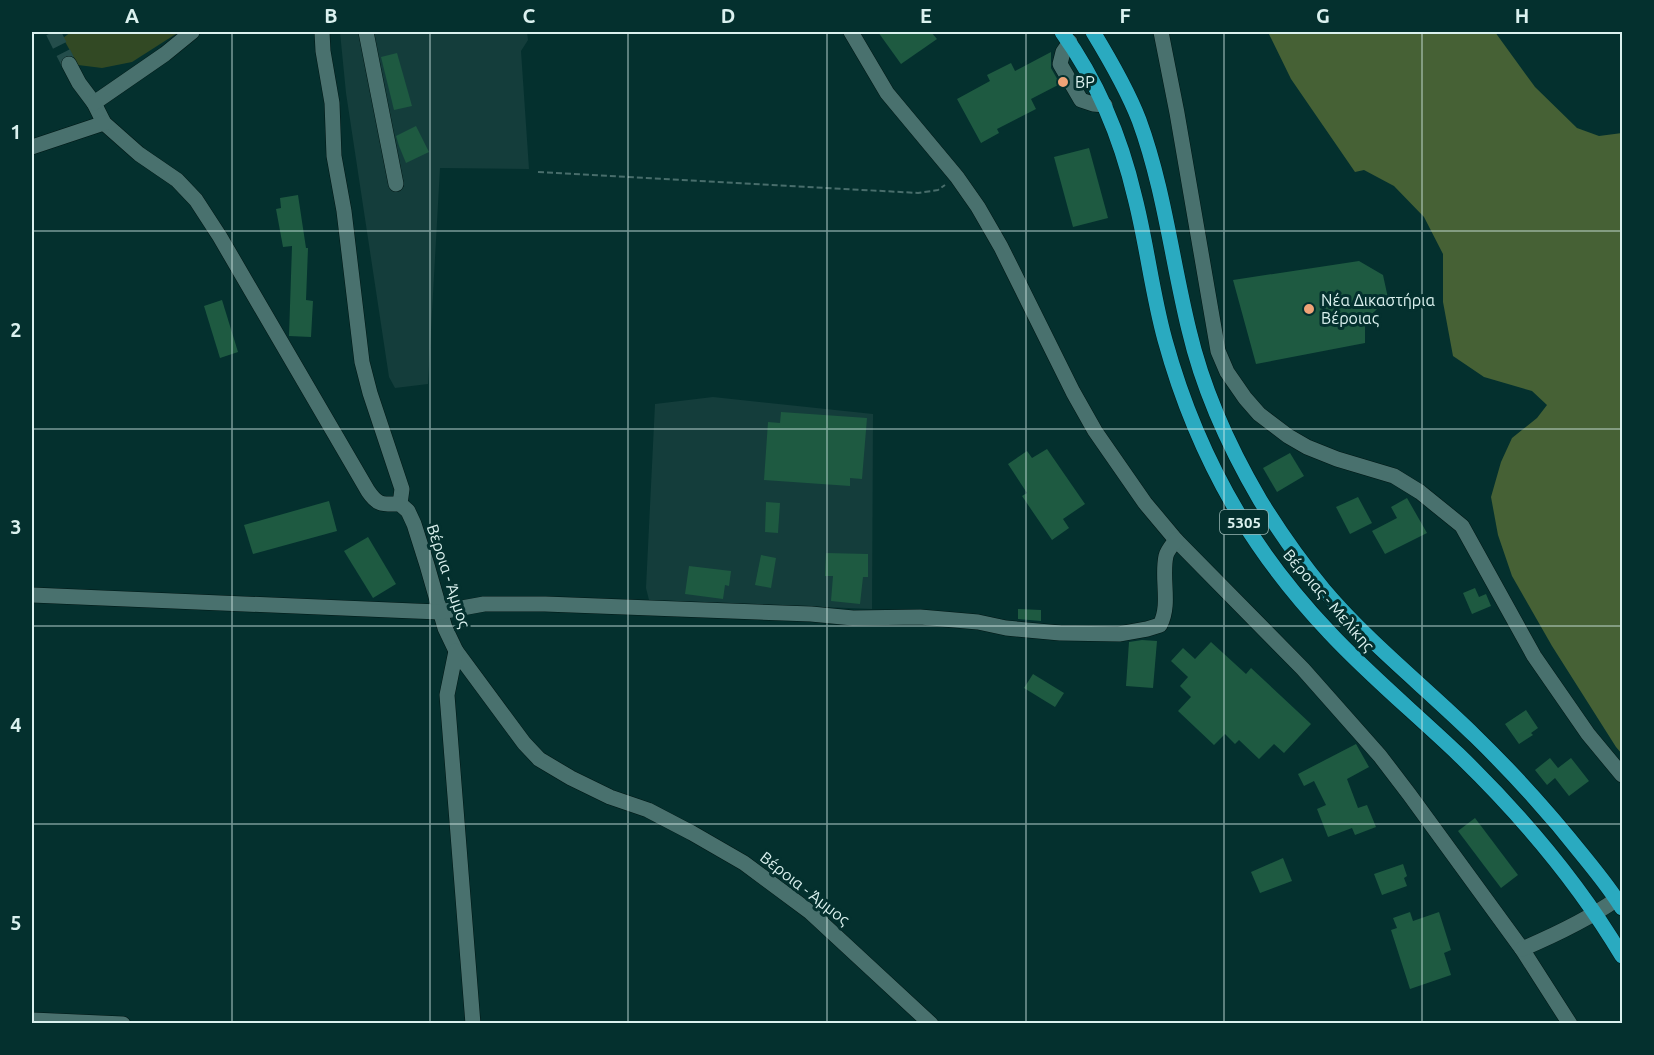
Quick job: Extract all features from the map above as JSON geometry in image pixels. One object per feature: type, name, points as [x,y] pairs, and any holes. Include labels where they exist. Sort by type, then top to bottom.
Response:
[{"type":"main road","name":"Βέροιας - Μελίκης","points":[[1093,32],[1127,93],[1147,144],[1161,197],[1189,331],[1209,397],[1240,466],[1260,501],[1281,534],[1324,590],[1372,640],[1504,765],[1570,839],[1620,904]]},
{"type":"main road","name":"Βέροιας - Μελίκης","points":[[1066,37],[1105,105],[1123,152],[1136,199],[1164,337],[1185,405],[1218,477],[1240,516],[1261,549],[1306,606],[1356,659],[1489,785],[1549,854],[1596,914],[1623,956]]},
{"type":"street","points":[[94,103],[165,54],[192,32]]},
{"type":"street","points":[[69,64],[104,123],[139,154],[177,180],[196,201],[220,237],[368,491],[375,501],[382,504],[400,504],[402,489],[362,362],[344,211],[334,156],[332,103],[322,32]]},
{"type":"street","points":[[366,32],[396,184]]},
{"type":"street","points":[[851,32],[888,93],[957,177],[978,207],[1001,247],[1095,432],[1145,503],[1176,540],[1303,669],[1380,756],[1522,949],[1570,1023]]},
{"type":"street","points":[[1161,32],[1218,351],[1227,372],[1259,414],[1288,436],[1307,447],[1337,459],[1394,476],[1420,492],[1462,526],[1534,656],[1588,735],[1623,775]]},
{"type":"street","points":[[32,147],[104,123]]},
{"type":"street","name":"Βέροια - Άμμος","points":[[400,504],[408,511],[414,524],[445,628],[456,651],[524,743],[539,759],[592,789],[657,815],[744,863],[810,912],[931,1023]]},
{"type":"street","points":[[32,595],[440,612],[484,604],[545,603],[811,614],[853,618],[920,617],[1060,633],[1119,634],[1160,625],[1164,618],[1165,607],[1166,555],[1176,540]]},
{"type":"street","points":[[456,651],[447,695],[473,1023]]},
{"type":"street","points":[[1522,949],[1620,904]]},
{"type":"street","points":[[32,1020],[123,1023]]},
{"type":"path","points":[[538,172],[918,192],[938,190],[957,177]]},
{"type":"shaded area","points":[[340,32],[527,32],[528,40],[521,51],[529,169],[440,168],[428,384],[395,388],[389,377],[346,93]]},
{"type":"shaded area","points":[[713,397],[873,414],[872,609],[649,600],[646,588],[655,404]]},
{"type":"green space","points":[[71,32],[179,32],[132,62],[102,68],[78,65],[63,38]]},
{"type":"green space","points":[[1268,32],[1495,32],[1535,87],[1577,128],[1599,136],[1622,133],[1622,754],[1552,646],[1512,576],[1498,535],[1491,497],[1501,462],[1512,438],[1537,418],[1547,405],[1532,391],[1484,377],[1453,356],[1443,302],[1443,254],[1424,217],[1394,186],[1364,170],[1355,172],[1291,79]]},
{"type":"building","points":[[878,32],[931,32],[937,39],[901,64]]},
{"type":"building","points":[[1051,52],[1051,68],[1060,84],[1031,99],[1036,109],[997,129],[999,133],[981,143],[957,99],[990,81],[987,75],[1011,63],[1015,71]]},
{"type":"building","points":[[397,53],[412,106],[394,110],[381,57]]},
{"type":"building","points":[[416,126],[429,152],[406,163],[396,136]]},
{"type":"building","points":[[1089,148],[1108,218],[1073,227],[1054,157]]},
{"type":"building","points":[[298,195],[306,248],[308,248],[306,300],[313,301],[311,337],[289,336],[292,246],[283,247],[276,209],[281,208],[280,198]]},
{"type":"building","name":"Νέα Δικαστήρια Βέροιας","points":[[1359,261],[1383,275],[1388,298],[1365,321],[1365,343],[1256,364],[1233,280]]},
{"type":"building","points":[[222,300],[238,352],[220,358],[204,306]]},
{"type":"building","points":[[781,412],[867,418],[862,479],[850,478],[850,486],[764,480],[768,422],[780,423]]},
{"type":"building","points":[[1047,449],[1085,504],[1063,519],[1069,528],[1052,540],[1022,496],[1027,493],[1008,464],[1027,451],[1032,458]]},
{"type":"building","points":[[1290,453],[1304,476],[1277,492],[1263,468]]},
{"type":"building","points":[[1358,497],[1372,523],[1350,534],[1336,507]]},
{"type":"building","points":[[1407,498],[1427,533],[1385,554],[1372,531],[1397,518],[1391,507]]},
{"type":"building","points":[[329,501],[337,531],[253,554],[244,525]]},
{"type":"building","points":[[766,502],[780,503],[778,533],[765,532]]},
{"type":"building","points":[[368,537],[396,584],[373,598],[344,551]]},
{"type":"building","points":[[826,553],[868,554],[868,577],[863,577],[860,604],[831,601],[833,576],[825,576]]},
{"type":"building","points":[[761,555],[776,558],[771,588],[755,585]]},
{"type":"building","points":[[689,566],[731,571],[729,586],[725,585],[723,599],[685,594]]},
{"type":"building","points":[[1475,588],[1479,597],[1486,594],[1491,606],[1472,614],[1463,593]]},
{"type":"building","points":[[1018,609],[1041,610],[1041,621],[1018,619]]},
{"type":"building","points":[[1157,641],[1153,688],[1126,686],[1129,642]]},
{"type":"building","points":[[1211,642],[1246,674],[1251,668],[1311,724],[1284,753],[1274,744],[1259,759],[1239,740],[1235,744],[1225,734],[1214,745],[1178,711],[1191,697],[1180,686],[1188,677],[1171,661],[1183,648],[1195,659]]},
{"type":"building","points":[[1033,674],[1064,693],[1055,707],[1024,688]]},
{"type":"building","points":[[1526,710],[1538,728],[1531,733],[1533,735],[1519,744],[1505,724]]},
{"type":"building","points":[[1356,744],[1369,767],[1347,779],[1358,808],[1367,805],[1376,827],[1355,835],[1352,828],[1328,837],[1317,809],[1326,805],[1314,781],[1304,786],[1298,774]]},
{"type":"building","points":[[1550,758],[1558,768],[1571,758],[1589,781],[1569,796],[1555,778],[1547,785],[1535,770]]},
{"type":"building","points":[[1475,818],[1518,875],[1501,888],[1458,831]]},
{"type":"building","points":[[1283,858],[1292,881],[1260,893],[1251,872]]},
{"type":"building","points":[[1403,864],[1407,886],[1382,895],[1374,874]]},
{"type":"building","points":[[1410,912],[1413,921],[1439,912],[1451,950],[1444,953],[1451,975],[1410,989],[1391,930],[1397,928],[1393,918]]},
{"type":"tunnel","points":[[53,32],[69,64]]},
{"type":"place","name":"BP","points":[[1063,82]]},
{"type":"place","name":"Νέα Δικαστήρια Βέροιας","points":[[1309,309]]}]
